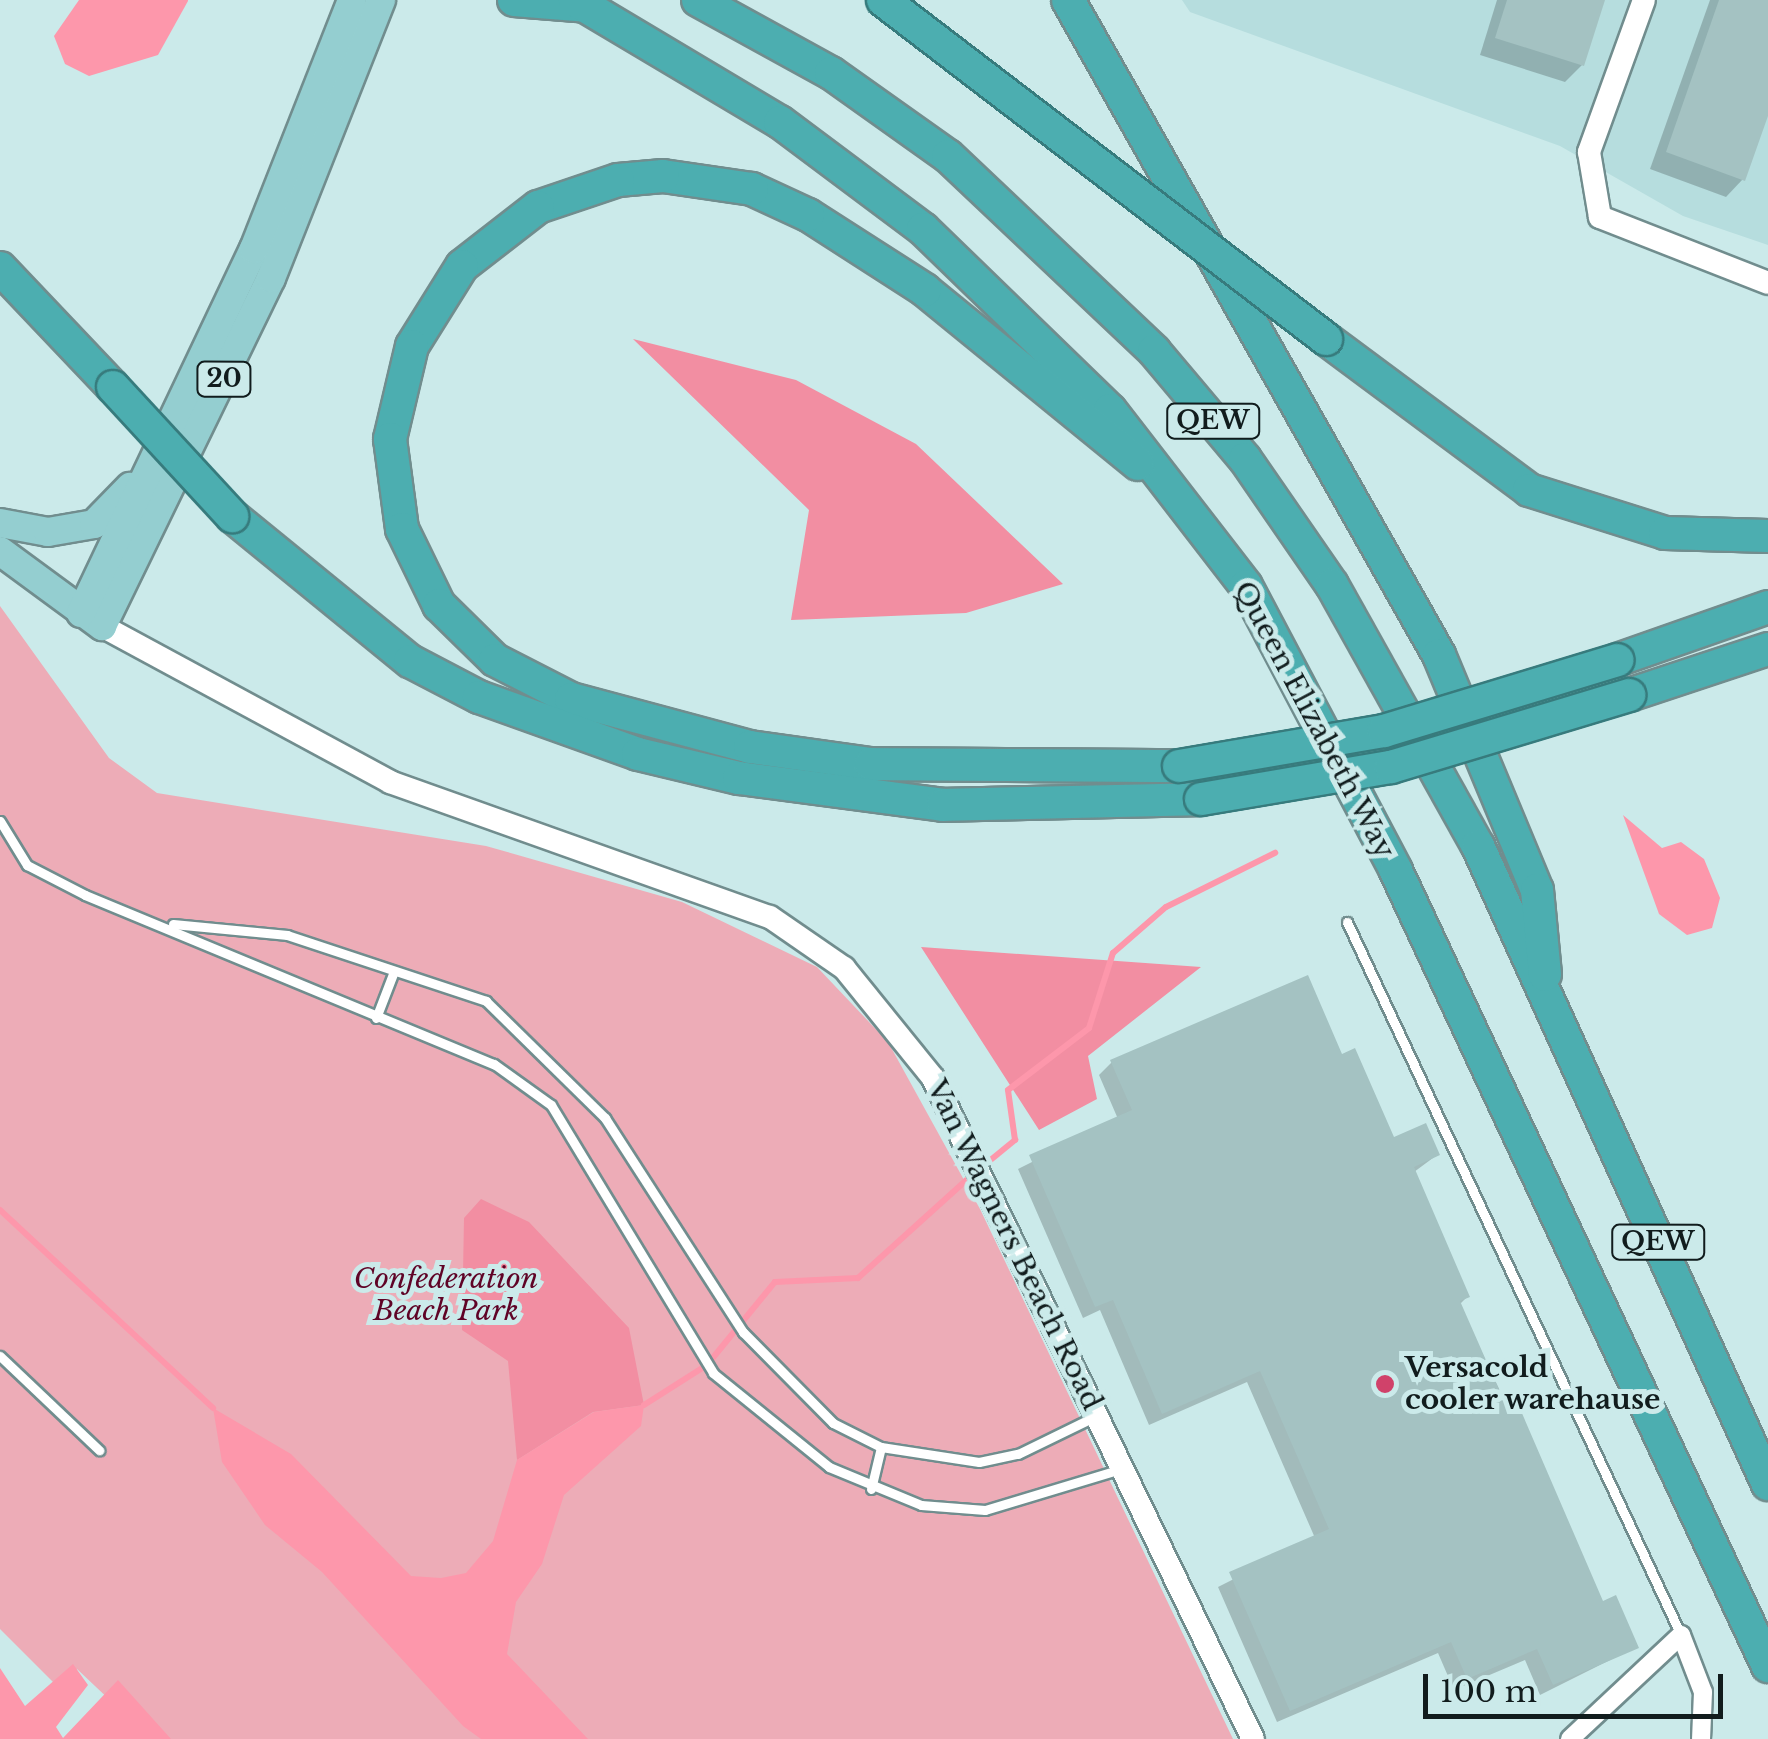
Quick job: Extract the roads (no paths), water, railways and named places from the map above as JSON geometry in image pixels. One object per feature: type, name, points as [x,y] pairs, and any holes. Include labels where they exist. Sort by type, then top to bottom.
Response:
[{"type":"highway","points":[[514,0],[582,3]]},
{"type":"highway","name":"QEW","points":[[698,0],[831,73],[948,156],[1154,350],[1332,585],[1478,846],[1768,1484]]},
{"type":"highway","points":[[883,0],[1528,490],[1664,533],[1768,536]]},
{"type":"highway","points":[[1068,0],[1439,655],[1538,890],[1548,1000]]},
{"type":"highway","name":"Queen Elizabeth Way","points":[[582,3],[780,122],[923,228],[1027,321],[1174,490],[1307,693],[1768,1666]]},
{"type":"highway","points":[[1174,490],[1049,400],[925,290],[808,215],[752,189],[664,176],[618,180],[538,207],[462,266],[412,346],[390,438],[402,529],[440,605],[495,660],[570,699],[750,747],[871,764],[1179,766],[1384,731],[1617,660],[1768,607]]},
{"type":"highway","points":[[0,268],[232,516],[410,661],[479,697],[638,754],[738,778],[944,804],[1201,799],[1391,767],[1768,649]]},
{"type":"main road","name":"20","points":[[91,619],[271,278],[321,120],[352,0]]},
{"type":"main road","name":"20","points":[[91,619],[152,465],[381,0]]},
{"type":"main road","points":[[0,523],[48,532],[94,524],[152,465]]},
{"type":"main road","points":[[0,551],[91,619]]},
{"type":"street","points":[[1644,0],[1589,152],[1600,217],[1768,283]]},
{"type":"street","name":"Van Wagners Beach Road","points":[[91,619],[390,782],[770,917],[844,968],[934,1078],[1253,1739]]},
{"type":"street","points":[[1570,1739],[1681,1635],[1703,1692],[1701,1739]]},
{"type":"lane","points":[[0,823],[27,865],[376,1018],[494,1064],[550,1105],[713,1372],[778,1432],[872,1489],[985,1510],[1124,1468]]},
{"type":"lane","points":[[1347,922],[1681,1635]]},
{"type":"lane","points":[[165,923],[287,934],[486,1001],[556,1061],[606,1118],[743,1332],[834,1423],[881,1447],[978,1462],[1018,1454],[1098,1414]]},
{"type":"lane","points":[[376,1018],[394,970]]},
{"type":"lane","points":[[0,1356],[99,1450]]},
{"type":"lane","points":[[872,1489],[881,1447]]},
{"type":"waterway","points":[[982,1167],[1015,1140],[1008,1090],[1089,1028],[1113,953],[1166,907],[1275,853]]},
{"type":"waterway","points":[[644,1405],[707,1365],[775,1282],[858,1278],[972,1175]]},
{"type":"waterway","points":[[0,1210],[213,1408]]},
{"type":"place","name":"Versacold cooler warehause","points":[[1385,1384]]},
{"type":"park label","name":"Confederation Beach Park","points":[[446,1295]]}]
